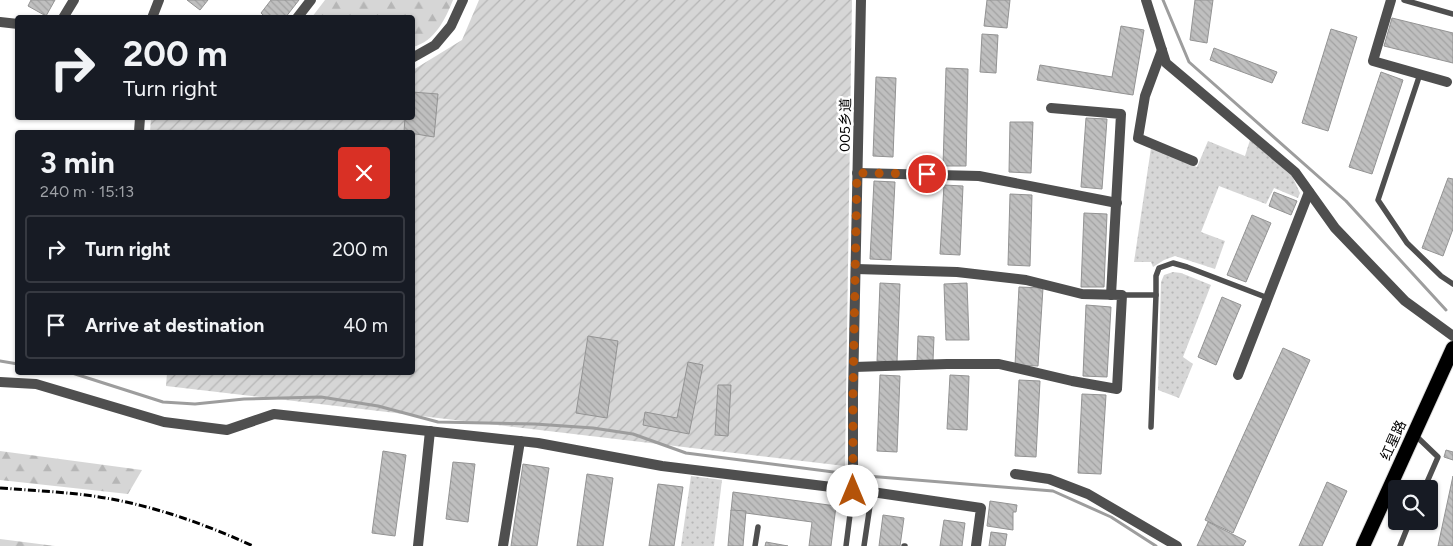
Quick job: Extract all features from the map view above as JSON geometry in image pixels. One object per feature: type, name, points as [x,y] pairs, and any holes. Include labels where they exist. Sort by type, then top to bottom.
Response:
[{"type":"highway","name":"红星路","points":[[1364,546],[1453,348]]},
{"type":"street","points":[[66,15],[74,0]]},
{"type":"street","points":[[153,15],[159,0]]},
{"type":"street","points":[[299,15],[310,0]]},
{"type":"street","points":[[415,56],[436,45],[450,26],[463,0]]},
{"type":"street","name":"005乡道","points":[[853,491],[861,0]]},
{"type":"street","points":[[1146,0],[1166,63],[1295,172],[1335,228],[1405,301],[1453,336]]},
{"type":"street","points":[[1391,0],[1373,61],[1447,82]]},
{"type":"street","points":[[0,22],[15,24]]},
{"type":"street","points":[[1162,50],[1145,96],[1138,138],[1193,161]]},
{"type":"street","points":[[1051,108],[1121,114],[1111,295]]},
{"type":"street","points":[[857,173],[979,176],[1116,203]]},
{"type":"street","points":[[1238,374],[1309,192]]},
{"type":"street","points":[[854,367],[999,364],[1072,381],[1117,389],[1122,295],[1082,294],[1026,280],[956,272],[856,269]]},
{"type":"street","points":[[0,382],[36,384],[164,422],[227,430],[274,414],[520,441],[662,466],[872,492],[982,508],[976,546]]},
{"type":"street","points":[[418,546],[430,431]]},
{"type":"street","points":[[503,546],[520,441]]},
{"type":"street","points":[[1015,474],[1049,479],[1088,494],[1177,546]]},
{"type":"lane","points":[[1404,0],[1453,14]]},
{"type":"lane","points":[[1420,74],[1378,200],[1407,243],[1441,276],[1453,284]]},
{"type":"lane","points":[[1151,427],[1156,276],[1159,268],[1172,263],[1268,298]]},
{"type":"lane","points":[[1122,295],[1156,295]]},
{"type":"lane","points":[[1414,434],[1438,457],[1428,480]]},
{"type":"lane","points":[[846,546],[853,491]]},
{"type":"lane","points":[[864,546],[872,492]]},
{"type":"lane","points":[[755,546],[758,526]]},
{"type":"lane","points":[[1400,546],[1406,530]]},
{"type":"green space","points":[[325,0],[453,0],[438,29],[427,40],[415,46],[415,15],[314,15]]},
{"type":"green space","points":[[479,0],[852,0],[845,466],[166,386],[167,375],[415,375],[415,130],[150,130],[151,120],[415,120],[415,69],[462,40]]},
{"type":"green space","points":[[1250,140],[1292,176],[1300,193],[1298,198],[1274,188],[1266,204],[1219,186],[1201,232],[1225,241],[1215,269],[1175,256],[1153,267],[1151,262],[1134,262],[1151,148],[1197,167],[1208,141],[1245,156]]},
{"type":"green space","points":[[1173,272],[1181,273],[1211,285],[1183,357],[1193,364],[1179,398],[1158,390],[1161,282],[1164,275]]},
{"type":"green space","points":[[0,451],[142,470],[128,494],[0,480]]},
{"type":"green space","points":[[691,476],[722,480],[714,546],[681,546]]},
{"type":"green space","points":[[0,539],[55,546],[0,546]]},
{"type":"building","points":[[31,0],[55,0],[47,15],[28,6]]},
{"type":"building","points":[[187,0],[208,0],[200,10]]},
{"type":"building","points":[[271,0],[299,0],[287,15],[263,15],[261,13]]},
{"type":"building","points":[[987,0],[1010,0],[1007,28],[984,26]]},
{"type":"building","points":[[1195,0],[1213,0],[1207,43],[1190,40]]},
{"type":"building","points":[[1392,18],[1453,33],[1453,63],[1384,46]]},
{"type":"building","points":[[1121,26],[1144,30],[1133,95],[1037,80],[1040,65],[1112,77]]},
{"type":"building","points":[[1331,29],[1357,37],[1328,131],[1302,123]]},
{"type":"building","points":[[982,34],[998,35],[996,73],[980,72]]},
{"type":"building","points":[[1214,48],[1277,72],[1272,83],[1210,60]]},
{"type":"building","points":[[946,68],[968,69],[966,166],[943,166]]},
{"type":"building","points":[[1381,72],[1403,80],[1372,174],[1349,167]]},
{"type":"building","points":[[876,77],[896,78],[893,157],[873,156]]},
{"type":"building","points":[[415,92],[438,94],[434,137],[415,134],[415,130],[404,130],[405,120],[415,120]]},
{"type":"building","points":[[1086,118],[1107,119],[1102,189],[1081,187]]},
{"type":"building","points":[[1010,122],[1033,122],[1031,173],[1009,172]]},
{"type":"building","points":[[1448,178],[1453,179],[1453,229],[1443,256],[1422,248]]},
{"type":"building","points":[[874,181],[895,182],[891,260],[870,259]]},
{"type":"building","points":[[944,185],[963,186],[960,255],[940,254]]},
{"type":"building","points":[[1274,192],[1297,201],[1291,215],[1269,206]]},
{"type":"building","points":[[1010,194],[1032,195],[1030,266],[1008,265]]},
{"type":"building","points":[[1084,213],[1107,214],[1104,287],[1081,287]]},
{"type":"building","points":[[1252,215],[1271,223],[1246,282],[1227,275]]},
{"type":"building","points":[[880,283],[900,284],[897,362],[877,361]]},
{"type":"building","points":[[967,283],[969,340],[946,340],[944,284]]},
{"type":"building","points":[[1019,287],[1043,288],[1038,366],[1015,365]]},
{"type":"building","points":[[1222,297],[1241,305],[1216,365],[1198,357]]},
{"type":"building","points":[[1086,305],[1111,307],[1107,377],[1083,376]]},
{"type":"building","points":[[588,336],[618,341],[607,418],[576,413]]},
{"type":"building","points":[[918,336],[934,337],[933,361],[917,361]]},
{"type":"building","points":[[1283,348],[1310,360],[1233,533],[1205,520]]},
{"type":"building","points":[[688,362],[703,365],[689,434],[643,425],[645,412],[677,418]]},
{"type":"building","points":[[880,375],[900,376],[897,452],[877,451]]},
{"type":"building","points":[[950,375],[969,376],[967,430],[947,429]]},
{"type":"building","points":[[1019,380],[1040,381],[1036,457],[1015,456]]},
{"type":"building","points":[[718,385],[731,385],[728,436],[715,435]]},
{"type":"building","points":[[1082,394],[1106,395],[1101,474],[1078,473]]},
{"type":"building","points":[[1446,450],[1453,452],[1453,460],[1444,457]]},
{"type":"building","points":[[383,451],[406,455],[395,536],[372,533]]},
{"type":"building","points":[[453,462],[475,464],[468,522],[446,519]]},
{"type":"building","points":[[523,464],[549,468],[537,546],[511,546]]},
{"type":"building","points":[[587,474],[613,478],[603,546],[577,546]]},
{"type":"building","points":[[1453,476],[1453,546],[1438,546]]},
{"type":"building","points":[[1327,482],[1347,491],[1322,546],[1299,546]]},
{"type":"building","points":[[658,484],[683,487],[674,546],[649,546]]},
{"type":"building","points":[[733,492],[836,506],[831,546],[809,546],[812,522],[731,511]]},
{"type":"building","points":[[990,501],[1017,505],[1016,512],[1013,512],[1013,530],[987,526]]},
{"type":"building","points":[[731,510],[746,511],[743,546],[728,546]]},
{"type":"building","points":[[883,515],[904,518],[900,546],[879,546]]},
{"type":"building","points":[[944,520],[965,523],[962,546],[940,546]]},
{"type":"building","points":[[1208,522],[1246,541],[1243,546],[1197,546]]},
{"type":"building","points":[[991,532],[1007,534],[1005,546],[989,546]]},
{"type":"building","points":[[766,542],[788,546],[765,546]]},
{"type":"waterway","points":[[1163,0],[1189,62],[1346,201],[1446,310]]},
{"type":"waterway","points":[[0,361],[15,364]]},
{"type":"waterway","points":[[78,375],[163,402],[195,404],[244,399],[321,397],[378,406],[438,422],[535,424],[593,428],[633,434],[686,453],[849,474]]},
{"type":"waterway","points":[[867,476],[1053,491],[1111,517],[1156,546]]},
{"type":"railway","points":[[0,488],[84,495],[147,507],[183,518],[253,546]]},
{"type":"route","points":[[853,491],[857,173],[927,174]]}]
